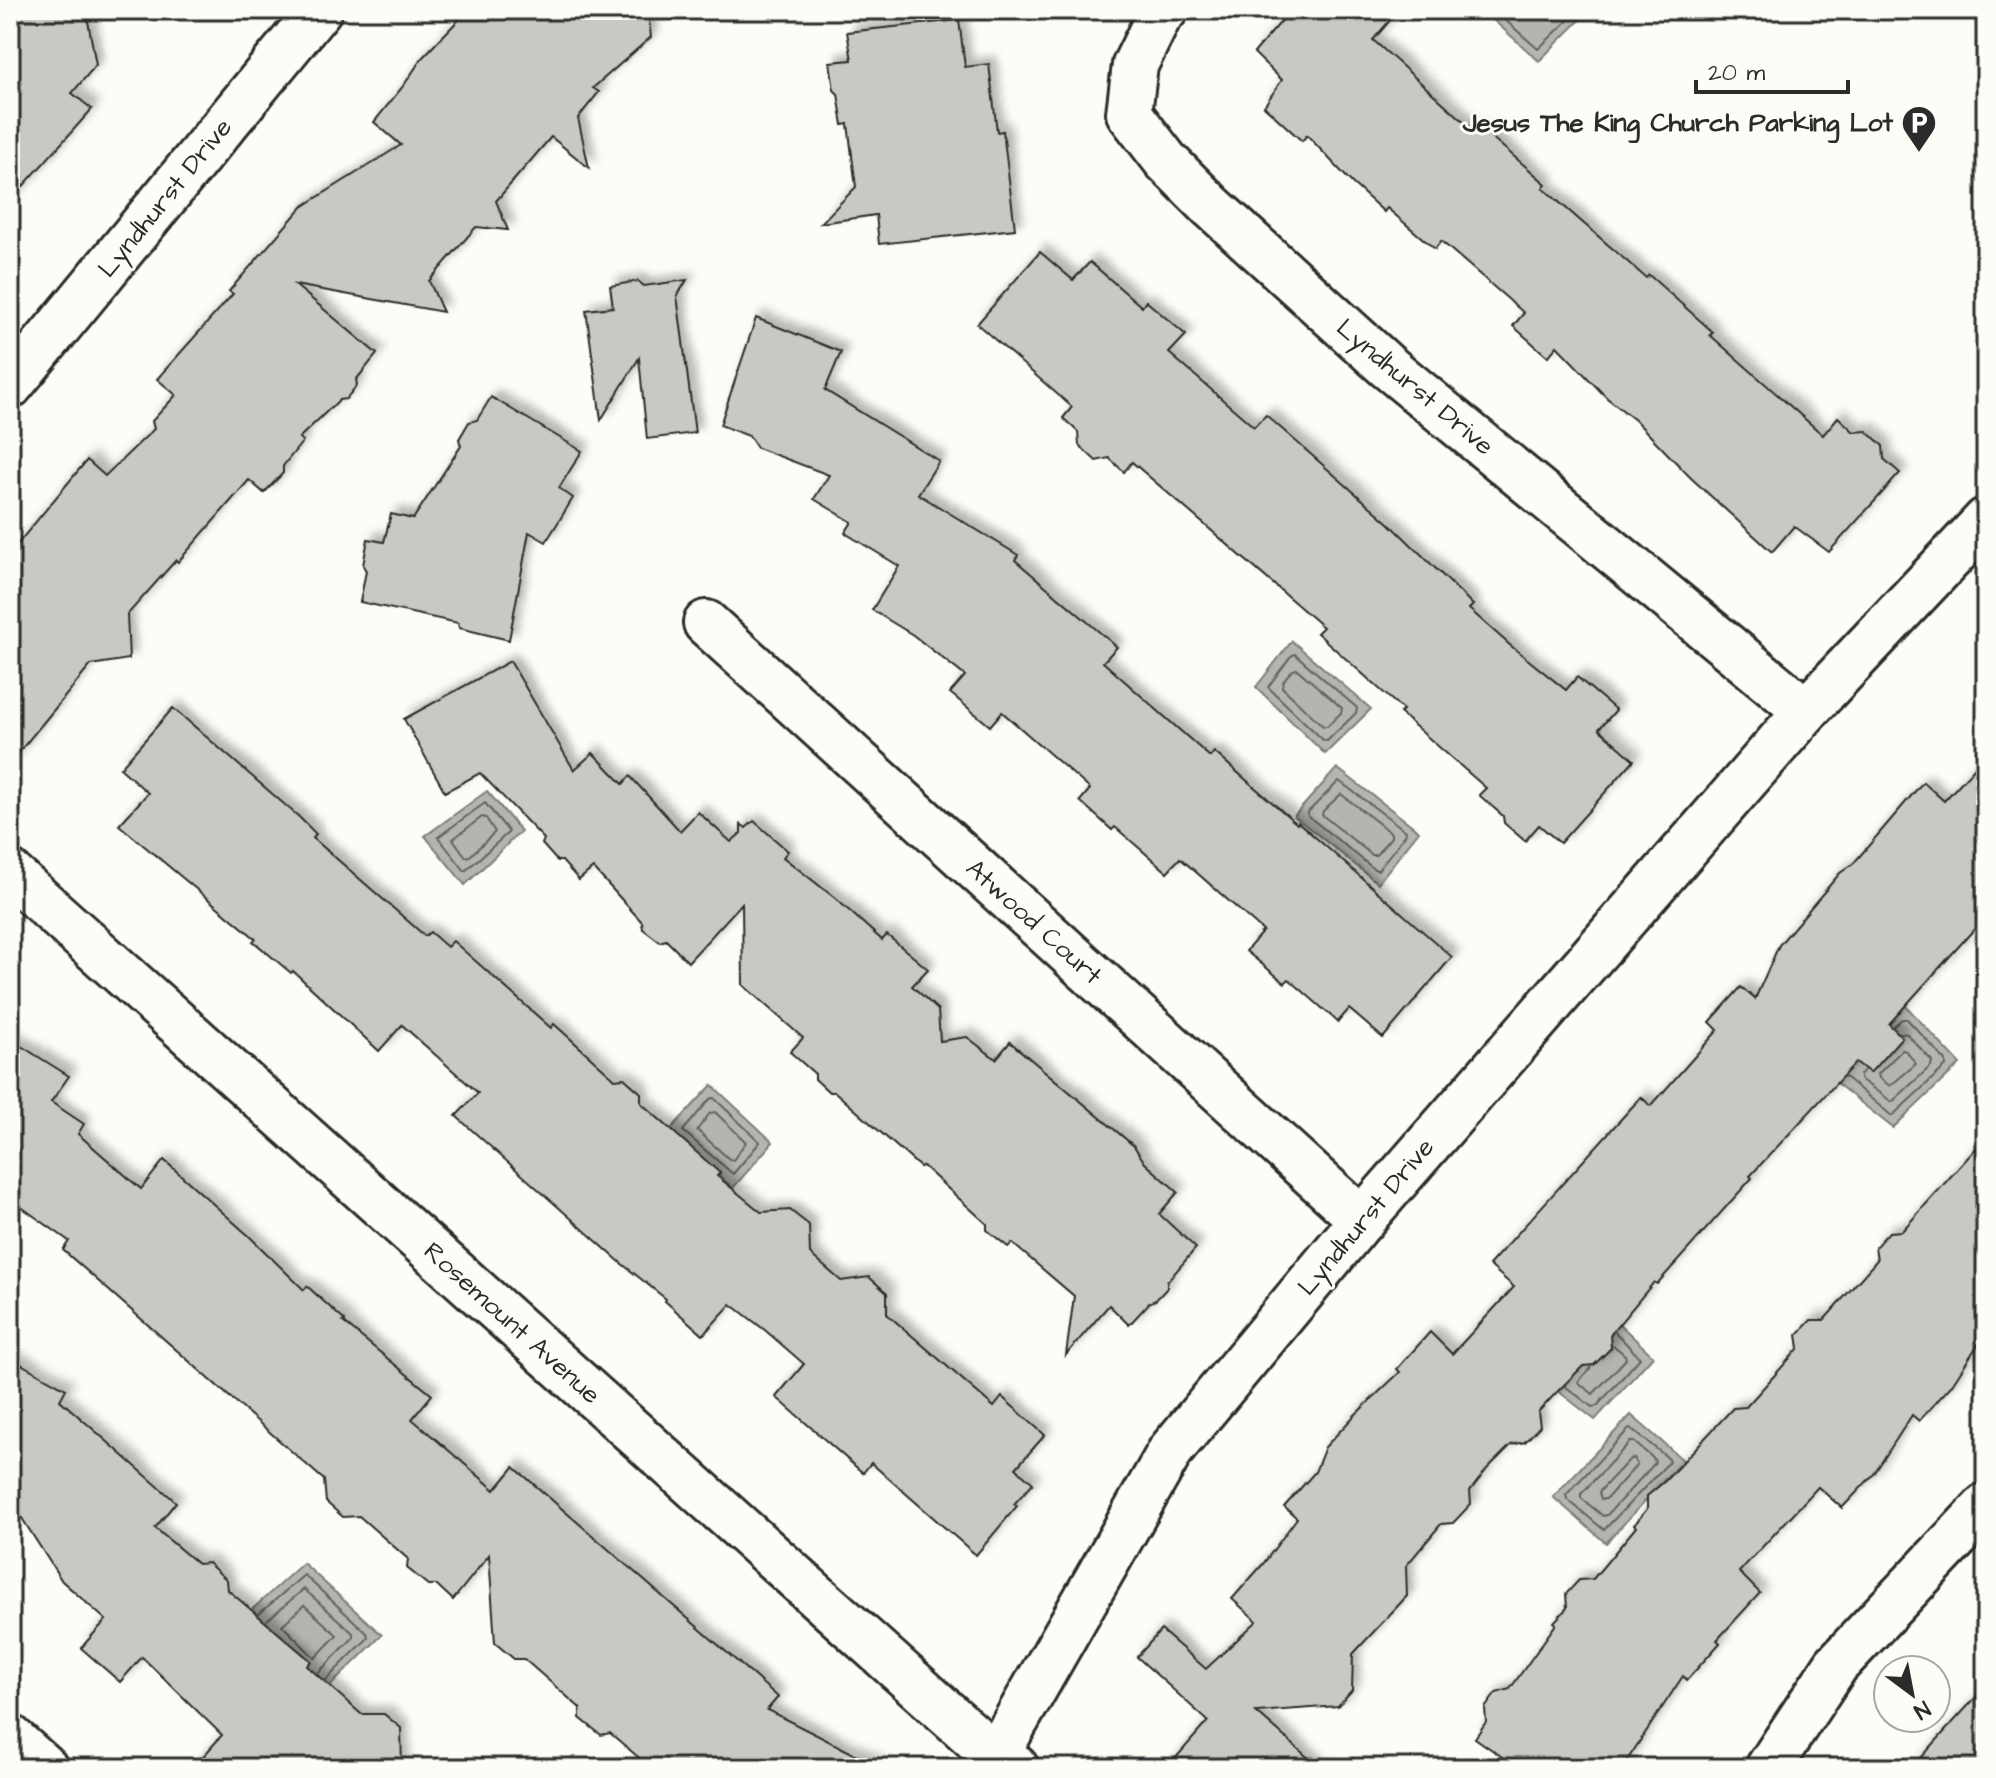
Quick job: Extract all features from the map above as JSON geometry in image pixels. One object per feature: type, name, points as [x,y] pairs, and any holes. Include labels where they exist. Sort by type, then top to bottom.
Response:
[{"type":"street","name":"Lyndhurst Drive","points":[[10,386],[319,10]]},
{"type":"street","name":"Lyndhurst Drive","points":[[1165,10],[1135,65],[1129,113],[1166,161],[1387,366],[1806,711]]},
{"type":"street","name":"Lyndhurst Drive","points":[[1000,1764],[1171,1450],[1362,1220],[1806,711],[1986,520]]},
{"type":"street","name":"Atwood Court","points":[[706,623],[1362,1220]]},
{"type":"street","name":"Rosemount Avenue","points":[[10,873],[1000,1764]]},
{"type":"street","points":[[1768,1768],[1836,1665],[1986,1506]]},
{"type":"street","points":[[10,1737],[45,1768]]},
{"type":"water","points":[[1498,10],[1590,10],[1539,61],[1491,18]]},
{"type":"water","points":[[1292,641],[1371,709],[1325,754],[1256,687]]},
{"type":"water","points":[[1337,768],[1419,831],[1378,883],[1294,816]]},
{"type":"water","points":[[487,791],[521,831],[465,885],[425,836]]},
{"type":"water","points":[[1905,1005],[1960,1064],[1893,1128],[1830,1078]]},
{"type":"water","points":[[712,1085],[773,1142],[733,1188],[670,1130]]},
{"type":"water","points":[[1613,1318],[1653,1356],[1595,1420],[1549,1384]]},
{"type":"water","points":[[1631,1415],[1683,1460],[1606,1543],[1553,1497]]},
{"type":"water","points":[[303,1563],[382,1635],[314,1702],[237,1623]]},
{"type":"building","points":[[10,10],[86,10],[96,65],[72,93],[92,109],[10,201]]},
{"type":"building","points":[[468,10],[648,10],[651,37],[593,88],[599,92],[578,118],[589,168],[551,137],[496,201],[508,230],[476,227],[429,281],[443,312],[295,285],[377,354],[356,380],[357,385],[346,399],[339,400],[299,438],[303,441],[283,466],[283,473],[264,493],[249,480],[127,615],[129,659],[91,665],[10,763],[10,553],[87,460],[105,476],[154,429],[152,421],[176,395],[157,379],[233,294],[229,291],[302,207],[401,145],[374,122],[422,58]]},
{"type":"building","points":[[1291,10],[1399,10],[1373,40],[1478,134],[1482,129],[1546,184],[1543,188],[1646,278],[1649,275],[1713,332],[1710,335],[1823,435],[1838,417],[1854,432],[1867,431],[1883,446],[1884,459],[1900,473],[1829,552],[1794,526],[1772,552],[1691,478],[1635,420],[1607,398],[1557,346],[1548,357],[1513,326],[1524,313],[1441,241],[1435,249],[1387,208],[1384,212],[1307,135],[1302,141],[1264,106],[1282,80],[1254,53]]},
{"type":"building","points":[[959,20],[965,67],[989,64],[997,132],[1003,131],[1015,229],[879,244],[876,215],[821,223],[856,187],[848,124],[843,125],[830,62],[852,60],[847,32]]},
{"type":"building","points":[[1040,252],[1073,280],[1090,262],[1142,307],[1146,301],[1186,335],[1169,353],[1254,427],[1266,415],[1389,523],[1473,605],[1469,609],[1511,646],[1566,690],[1577,677],[1616,710],[1599,729],[1634,760],[1560,843],[1539,825],[1525,841],[1479,795],[1486,788],[1400,713],[1403,710],[1317,633],[1323,627],[1132,462],[1124,472],[1109,458],[1096,461],[1079,445],[1078,432],[1063,418],[1072,407],[977,324]]},
{"type":"building","points":[[687,280],[677,296],[695,433],[647,439],[639,358],[601,420],[586,310],[613,307],[610,286],[638,281],[644,286]]},
{"type":"building","points":[[756,318],[841,352],[825,390],[939,461],[918,494],[1018,555],[1015,560],[1117,647],[1103,662],[1210,757],[1214,752],[1298,822],[1452,957],[1383,1038],[1349,1009],[1338,1022],[1289,979],[1285,983],[1246,951],[1263,931],[1180,858],[1167,872],[1115,827],[1112,830],[1080,801],[1090,789],[1002,712],[990,726],[950,693],[965,676],[913,635],[872,610],[899,566],[845,533],[852,522],[814,499],[829,475],[757,448],[749,436],[720,425]]},
{"type":"building","points":[[491,397],[582,451],[559,488],[573,498],[546,542],[529,532],[509,640],[459,628],[458,623],[360,602],[368,539],[384,542],[391,514],[413,519],[461,446],[459,439],[469,422],[477,420]]},
{"type":"building","points":[[510,661],[574,770],[593,753],[623,784],[630,776],[680,831],[698,812],[731,842],[741,833],[741,824],[746,828],[754,821],[788,851],[783,857],[882,940],[887,935],[928,969],[912,986],[938,1010],[940,1041],[967,1037],[996,1059],[1010,1042],[1134,1146],[1145,1163],[1178,1192],[1159,1214],[1196,1248],[1156,1300],[1150,1302],[1129,1325],[1109,1305],[1066,1355],[1074,1296],[1012,1243],[1008,1247],[987,1230],[987,1224],[923,1166],[920,1167],[835,1092],[829,1092],[815,1079],[815,1074],[790,1052],[803,1038],[743,985],[742,903],[688,962],[666,940],[660,942],[643,929],[642,922],[593,868],[579,880],[562,861],[557,861],[542,844],[544,839],[480,773],[445,792],[404,719]]},
{"type":"building","points":[[173,708],[299,817],[316,834],[313,838],[425,936],[430,932],[447,947],[453,941],[551,1028],[554,1024],[615,1079],[624,1078],[641,1093],[641,1103],[720,1173],[717,1176],[761,1212],[790,1210],[809,1225],[810,1254],[841,1281],[869,1277],[887,1293],[887,1314],[994,1407],[1002,1397],[1045,1435],[1016,1468],[1033,1483],[976,1555],[871,1463],[863,1473],[776,1397],[804,1364],[766,1331],[731,1304],[703,1335],[456,1116],[478,1093],[402,1025],[379,1051],[293,971],[291,973],[253,941],[256,939],[119,825],[148,793],[120,768]]},
{"type":"building","points":[[1986,755],[1986,916],[1889,1024],[1902,1037],[1870,1073],[1856,1062],[1750,1176],[1752,1178],[1657,1284],[1654,1282],[1610,1335],[1611,1348],[1594,1365],[1583,1366],[1538,1412],[1540,1426],[1525,1442],[1511,1445],[1488,1468],[1470,1491],[1471,1504],[1453,1523],[1441,1524],[1406,1566],[1407,1596],[1353,1654],[1352,1690],[1338,1706],[1256,1712],[1320,1768],[1167,1768],[1208,1721],[1137,1657],[1161,1630],[1206,1669],[1257,1621],[1232,1599],[1297,1518],[1284,1507],[1315,1472],[1325,1447],[1400,1372],[1397,1369],[1430,1332],[1452,1354],[1514,1287],[1489,1265],[1641,1097],[1651,1106],[1718,1030],[1710,1022],[1741,987],[1755,999],[1779,945],[1923,782],[1944,801]]},
{"type":"building","points":[[10,1039],[69,1076],[51,1102],[84,1124],[78,1134],[141,1189],[164,1160],[304,1290],[307,1286],[343,1322],[432,1395],[412,1419],[495,1490],[514,1467],[778,1697],[767,1710],[882,1768],[651,1768],[610,1733],[601,1735],[580,1718],[580,1708],[524,1659],[514,1659],[495,1643],[489,1555],[453,1600],[437,1585],[428,1585],[407,1568],[408,1559],[359,1516],[343,1517],[326,1502],[324,1480],[63,1250],[69,1241],[10,1199]]},
{"type":"building","points":[[1986,1137],[1986,1332],[1951,1386],[1919,1421],[1912,1415],[1874,1474],[1842,1508],[1818,1487],[1739,1572],[1760,1593],[1717,1640],[1720,1643],[1687,1680],[1683,1676],[1622,1768],[1518,1768],[1475,1738],[1486,1722],[1485,1708],[1496,1693],[1510,1689],[1556,1624],[1554,1622],[1567,1608],[1566,1594],[1579,1580],[1593,1579],[1636,1527],[1634,1525],[1647,1509],[1647,1496],[1733,1408],[1746,1407],[1799,1348],[1797,1335],[1811,1320],[1824,1320],[1877,1260],[1875,1247],[1889,1232],[1902,1231]]},
{"type":"building","points":[[10,1358],[66,1389],[60,1400],[176,1502],[155,1528],[198,1564],[208,1563],[227,1580],[228,1590],[311,1661],[307,1666],[361,1714],[384,1714],[401,1728],[402,1768],[193,1768],[222,1735],[142,1657],[120,1682],[81,1648],[106,1620],[62,1581],[18,1512],[10,1507]]},
{"type":"building","points":[[1986,1686],[1986,1768],[1912,1768],[1942,1734],[1952,1734],[1952,1723]]},
{"type":"place","name":"Jesus The King Church Parking Lot","points":[[1919,154]]}]
